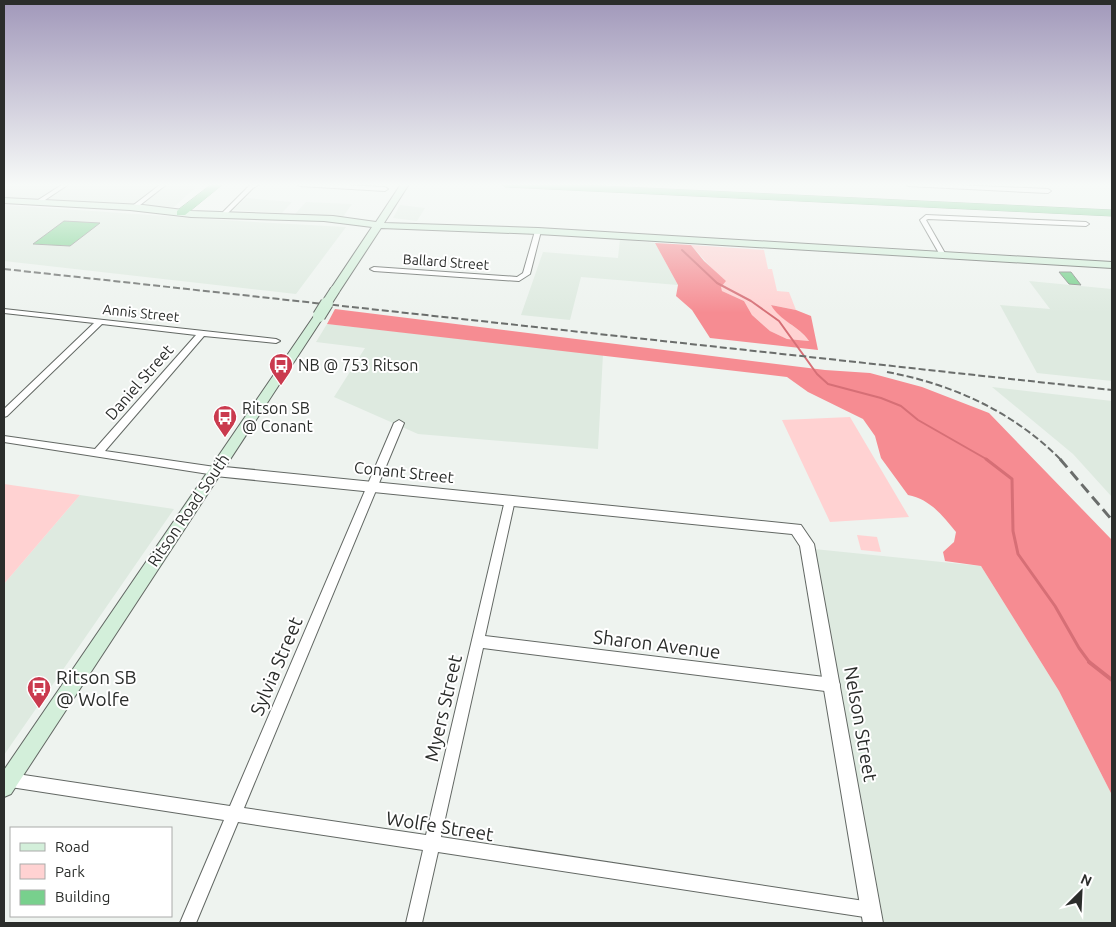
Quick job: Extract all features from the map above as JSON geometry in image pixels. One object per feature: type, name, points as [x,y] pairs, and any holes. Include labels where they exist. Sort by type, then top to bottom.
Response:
[{"type":"main road","name":"Ritson Road South","points":[[5,782],[377,227]]},
{"type":"main road","points":[[452,227],[1112,264]]},
{"type":"street","points":[[927,227],[943,255]]},
{"type":"street","name":"Ballard Street","points":[[374,269],[515,279],[526,274],[538,231]]},
{"type":"street","name":"Annis Street","points":[[5,313],[276,340]]},
{"type":"street","points":[[4,414],[102,322]]},
{"type":"street","name":"Daniel Street","points":[[98,452],[203,332]]},
{"type":"street","name":"Sylvia Street","points":[[188,923],[399,423]]},
{"type":"street","name":"Conant Street","points":[[4,439],[214,471],[788,527],[801,534]]},
{"type":"street","name":"Myers Street","points":[[414,923],[510,500]]},
{"type":"street","name":"Nelson Street","points":[[801,534],[807,544],[872,917]]},
{"type":"street","name":"Sharon Avenue","points":[[478,641],[833,685]]},
{"type":"street","name":"Wolfe Street","points":[[5,782],[234,814],[872,917]]},
{"type":"shaded area","points":[[4,227],[346,227],[296,294],[4,261]]},
{"type":"shaded area","points":[[620,239],[655,243],[678,285],[581,277],[570,320],[521,315],[543,252],[618,258]]},
{"type":"shaded area","points":[[655,243],[691,245],[704,261],[726,281],[721,287],[722,291],[744,301],[752,315],[770,331],[787,339],[809,341],[800,331],[779,315],[771,305],[796,310],[811,316],[818,350],[710,338],[692,310],[676,296],[678,285]]},
{"type":"shaded area","points":[[1029,281],[1112,289],[1112,381],[1037,373],[1000,305],[1050,309]]},
{"type":"shaded area","points":[[335,309],[825,370],[870,373],[922,387],[989,413],[1112,540],[1112,795],[1059,691],[981,566],[945,561],[943,552],[954,542],[956,532],[941,514],[929,504],[908,495],[881,458],[875,436],[863,419],[808,392],[787,377],[327,324]]},
{"type":"shaded area","points":[[327,324],[603,354],[598,449],[418,434],[334,397],[365,348],[316,342]]},
{"type":"shaded area","points":[[992,387],[1112,401],[1112,497],[1073,454]]},
{"type":"shaded area","points":[[80,495],[174,509],[4,755],[4,584]]},
{"type":"shaded area","points":[[814,549],[981,566],[1059,691],[1112,795],[1112,923],[880,923]]},
{"type":"green space","points":[[691,245],[764,250],[768,269],[772,269],[777,291],[789,292],[796,310],[771,305],[809,341],[787,339],[770,331],[752,315],[744,301],[722,291],[714,271]]},
{"type":"green space","points":[[850,417],[909,517],[830,522],[782,420]]},
{"type":"green space","points":[[4,484],[80,495],[4,584]]},
{"type":"green space","points":[[857,535],[877,537],[881,552],[861,550]]},
{"type":"building","points":[[56,227],[94,227],[70,246],[33,244]]},
{"type":"building","points":[[1059,272],[1071,272],[1081,285],[1069,284]]},
{"type":"waterway","points":[[682,250],[717,283],[751,301],[779,321],[817,374],[828,384],[881,398],[901,406],[918,420],[988,460]]},
{"type":"waterway","points":[[986,459],[1012,479],[1013,531],[1018,554],[1055,606],[1090,662]]},
{"type":"waterway","points":[[1090,662],[1112,680]]},
{"type":"railway","points":[[4,269],[1112,390]]},
{"type":"railway","points":[[887,372],[935,384],[981,402],[1023,428],[1060,459]]},
{"type":"railway","points":[[1060,459],[1112,520]]},
{"type":"place","name":"NB @ 753 Ritson","points":[[281,386]]},
{"type":"place","name":"Ritson SB @ Conant","points":[[225,438]]},
{"type":"place","name":"Ritson SB @ Wolfe","points":[[39,709]]}]
